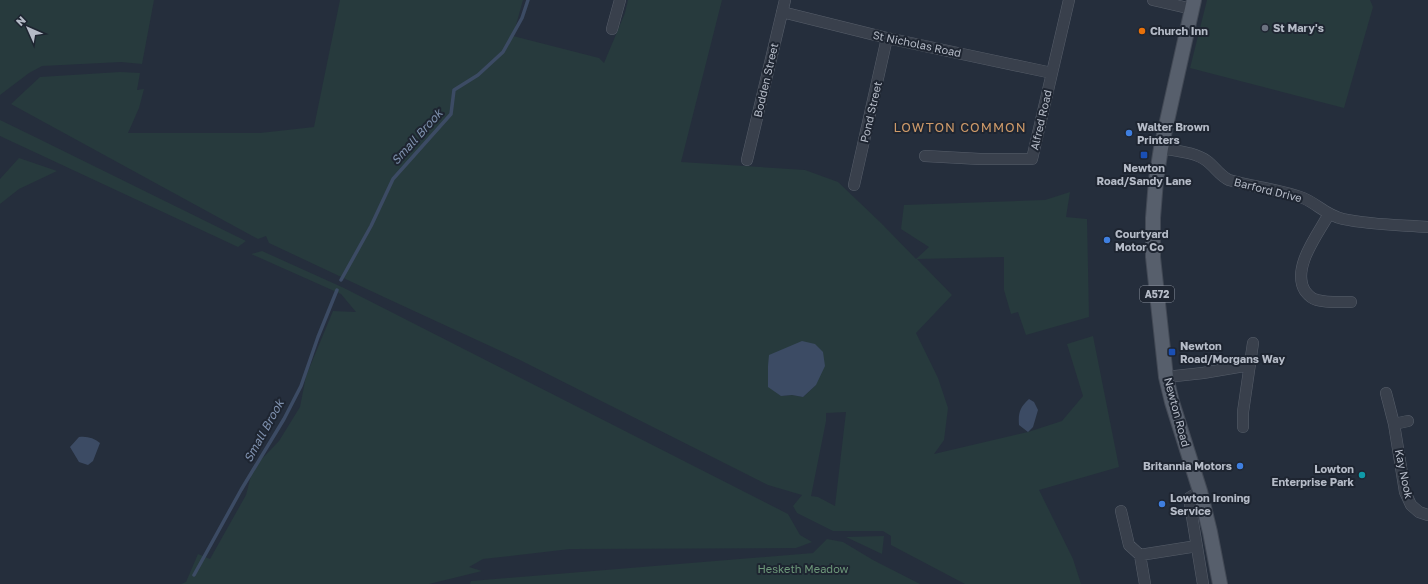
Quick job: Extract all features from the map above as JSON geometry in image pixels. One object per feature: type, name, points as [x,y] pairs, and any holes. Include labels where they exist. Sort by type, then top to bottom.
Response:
[{"type":"main road","name":"Newton Road","points":[[1193,4],[1161,148],[1156,180],[1153,257],[1166,377],[1172,402],[1200,491],[1220,584]]},
{"type":"street","points":[[612,30],[620,0]]},
{"type":"street","name":"Bodden Street","points":[[747,160],[785,0]]},
{"type":"street","name":"Alfred Road","points":[[925,156],[980,159],[1032,159],[1060,32],[1069,0]]},
{"type":"street","points":[[1153,0],[1193,4]]},
{"type":"street","name":"St Nicholas Road","points":[[782,12],[887,38],[1052,73]]},
{"type":"street","name":"Pond Street","points":[[854,185],[887,38]]},
{"type":"street","name":"Barford Drive","points":[[1161,148],[1199,156],[1229,180],[1302,197],[1329,214],[1344,219],[1362,222],[1428,227]]},
{"type":"street","points":[[1329,214],[1303,263],[1301,270],[1302,285],[1308,295],[1317,300],[1351,302]]},
{"type":"street","points":[[1243,427],[1243,412],[1253,343]]},
{"type":"street","points":[[1166,377],[1203,373],[1250,365]]},
{"type":"street","name":"Kay Nook","points":[[1386,394],[1394,424],[1406,492],[1411,505],[1418,512],[1428,515]]},
{"type":"street","points":[[1394,424],[1408,421]]},
{"type":"street","points":[[1200,491],[1189,498],[1203,584]]},
{"type":"street","points":[[1121,511],[1129,545],[1140,555],[1144,584]]},
{"type":"street","points":[[1140,555],[1197,546]]},
{"type":"green space","points":[[0,0],[154,0],[142,64],[121,62],[42,66],[29,73],[0,95]]},
{"type":"green space","points":[[340,0],[523,0],[513,36],[599,58],[604,63],[625,13],[628,0],[722,0],[681,162],[805,170],[838,182],[916,259],[929,247],[901,229],[904,205],[1045,200],[1070,192],[1066,217],[1087,219],[1089,317],[1026,335],[1018,312],[1011,314],[1004,290],[1004,257],[917,259],[952,295],[916,333],[938,378],[948,408],[944,440],[934,454],[1028,432],[1062,421],[1083,396],[1067,344],[1093,336],[1119,467],[1039,490],[1073,559],[1081,584],[965,584],[891,545],[891,536],[883,531],[833,531],[797,513],[793,506],[802,495],[768,485],[518,359],[269,243],[266,236],[258,239],[11,104],[40,77],[120,72],[140,73],[137,90],[144,89],[139,108],[128,133],[260,133],[314,127]],"holes":[[[816,385],[803,397],[792,395],[781,396]],[[846,412],[835,506],[818,497],[811,496],[826,421],[826,413]]]},
{"type":"green space","points":[[1207,0],[1370,0],[1373,7],[1344,108],[1190,68]]},
{"type":"green space","points":[[0,120],[246,241],[238,247],[0,136]]},
{"type":"green space","points":[[19,158],[57,171],[19,189],[0,204],[0,179]]},
{"type":"green space","points":[[262,251],[344,288],[788,514],[800,535],[812,542],[796,548],[570,549],[483,559],[469,567],[482,571],[429,584],[181,584],[186,582],[198,554],[210,559],[246,495],[253,468],[279,441],[300,407],[306,376],[333,311],[356,312],[341,294],[251,254]]},
{"type":"green space","points":[[884,536],[882,554],[846,537]]},
{"type":"green space","name":"Hesketh Meadow","points":[[827,539],[843,542],[873,560],[920,584],[470,584],[471,581],[813,553]]},
{"type":"water","points":[[802,341],[815,344],[823,352],[825,366],[816,385],[803,397],[792,395],[781,396],[768,387],[769,355]]},
{"type":"water","points":[[1029,399],[1034,402],[1038,410],[1033,427],[1028,432],[1019,425],[1019,417],[1020,410]]},
{"type":"water","points":[[79,437],[90,438],[100,443],[93,461],[88,465],[79,462],[70,447]]},
{"type":"waterway","name":"Small Brook","points":[[341,280],[371,226],[393,179],[451,114],[454,90],[478,75],[503,52],[522,18],[528,0]]},
{"type":"waterway","name":"Small Brook","points":[[194,575],[241,490],[284,419],[301,386],[318,337],[337,290]]},
{"type":"place","name":"St Mary's","points":[[1265,28]]},
{"type":"place","name":"Church Inn","points":[[1142,31]]},
{"type":"place","name":"Walter Brown Printers","points":[[1129,133]]},
{"type":"place","name":"Newton Road/Sandy Lane","points":[[1144,155]]},
{"type":"place","name":"Courtyard Motor Co","points":[[1107,240]]},
{"type":"place","name":"Newton Road/Morgans Way","points":[[1172,352]]},
{"type":"place","name":"Britannia Motors","points":[[1240,466]]},
{"type":"place","name":"Lowton Enterprise Park","points":[[1362,475]]},
{"type":"place","name":"Lowton Ironing Service","points":[[1162,504]]},
{"type":"district","name":"LOWTON COMMON","points":[[960,127]]}]
